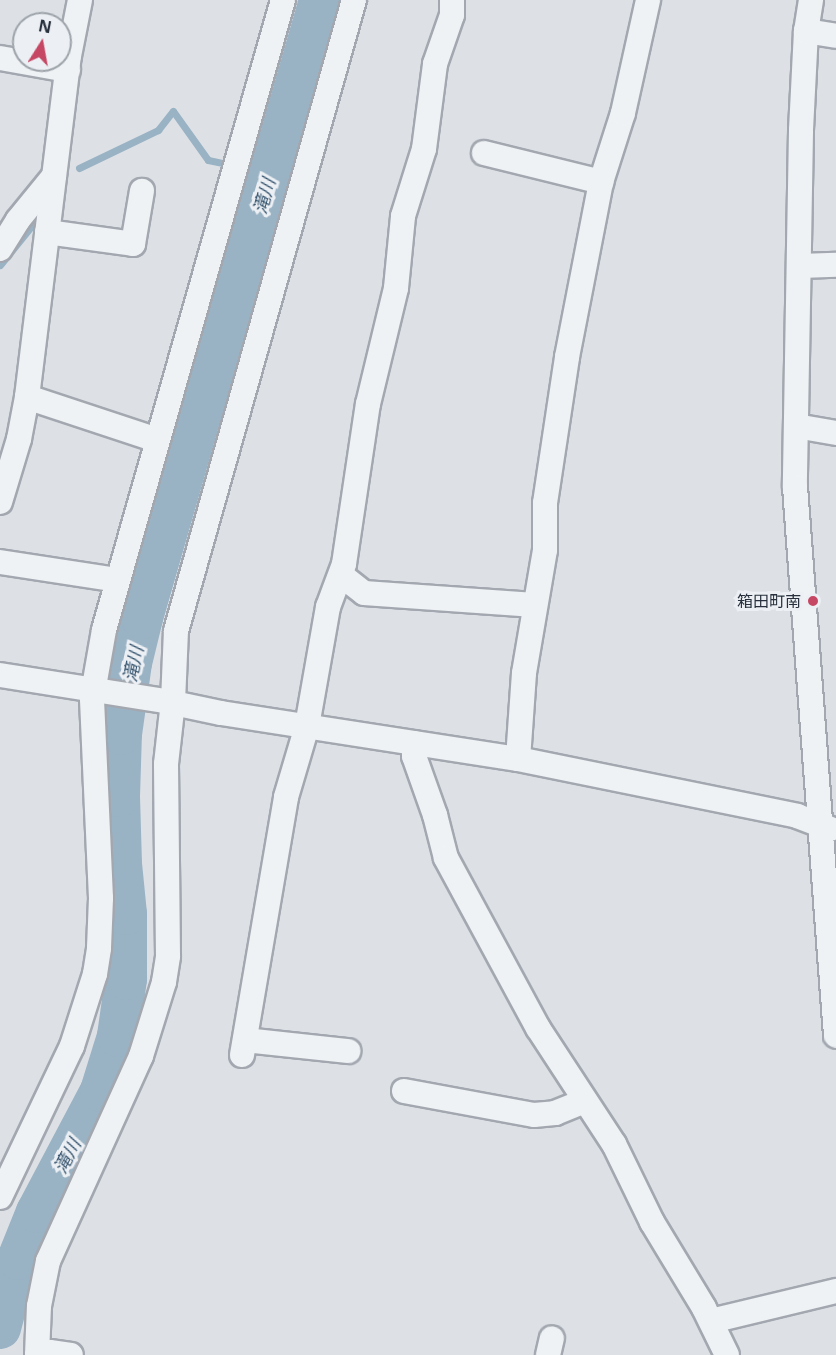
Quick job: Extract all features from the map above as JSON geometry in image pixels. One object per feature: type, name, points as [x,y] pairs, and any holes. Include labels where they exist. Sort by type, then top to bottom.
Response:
[{"type":"street","points":[[72,47],[80,0]]},
{"type":"street","points":[[0,1197],[72,1046],[95,974],[99,948],[101,898],[97,690],[108,611],[283,0]]},
{"type":"street","points":[[71,1355],[50,1352],[37,1355],[39,1306],[48,1261],[141,1056],[164,982],[168,956],[166,764],[168,702],[176,631],[354,0]]},
{"type":"street","points":[[348,1050],[243,1047],[286,797],[307,726],[328,607],[341,575],[368,404],[396,288],[406,199],[424,149],[435,64],[452,15],[452,0]]},
{"type":"street","points":[[518,759],[522,688],[545,550],[545,503],[567,357],[601,182],[623,113],[648,0]]},
{"type":"street","points":[[811,0],[806,31],[801,131],[795,487],[828,827],[836,1035]]},
{"type":"street","points":[[806,31],[836,36]]},
{"type":"street","points":[[2,488],[19,439],[27,397],[68,72]]},
{"type":"street","points":[[484,153],[601,182]]},
{"type":"street","points":[[0,249],[18,220],[54,176]]},
{"type":"street","points":[[47,232],[133,244],[142,191]]},
{"type":"street","points":[[800,266],[836,265]]},
{"type":"street","points":[[27,397],[157,440]]},
{"type":"street","points":[[796,426],[836,433]]},
{"type":"street","points":[[0,562],[118,580]]},
{"type":"street","points":[[341,575],[364,593],[535,604]]},
{"type":"street","points":[[0,675],[518,759],[797,816],[828,827]]},
{"type":"street","points":[[414,743],[414,756],[435,815],[446,858],[538,1028],[614,1144],[652,1222],[711,1321],[727,1355]]},
{"type":"street","points":[[404,1091],[534,1115],[555,1113],[584,1101]]},
{"type":"street","points":[[711,1321],[836,1291]]},
{"type":"waterway","name":"滝川","points":[[0,1328],[18,1259],[37,1212],[101,1091],[118,1036],[126,979],[126,914],[121,864],[119,796],[121,734],[131,663],[320,0]]},
{"type":"waterway","points":[[79,168],[158,130],[173,111],[208,160],[227,164]]},
{"type":"waterway","points":[[253,170],[272,173]]},
{"type":"waterway","points":[[0,265],[38,218]]},
{"type":"place","name":"箱田町南","points":[[813,601]]}]
